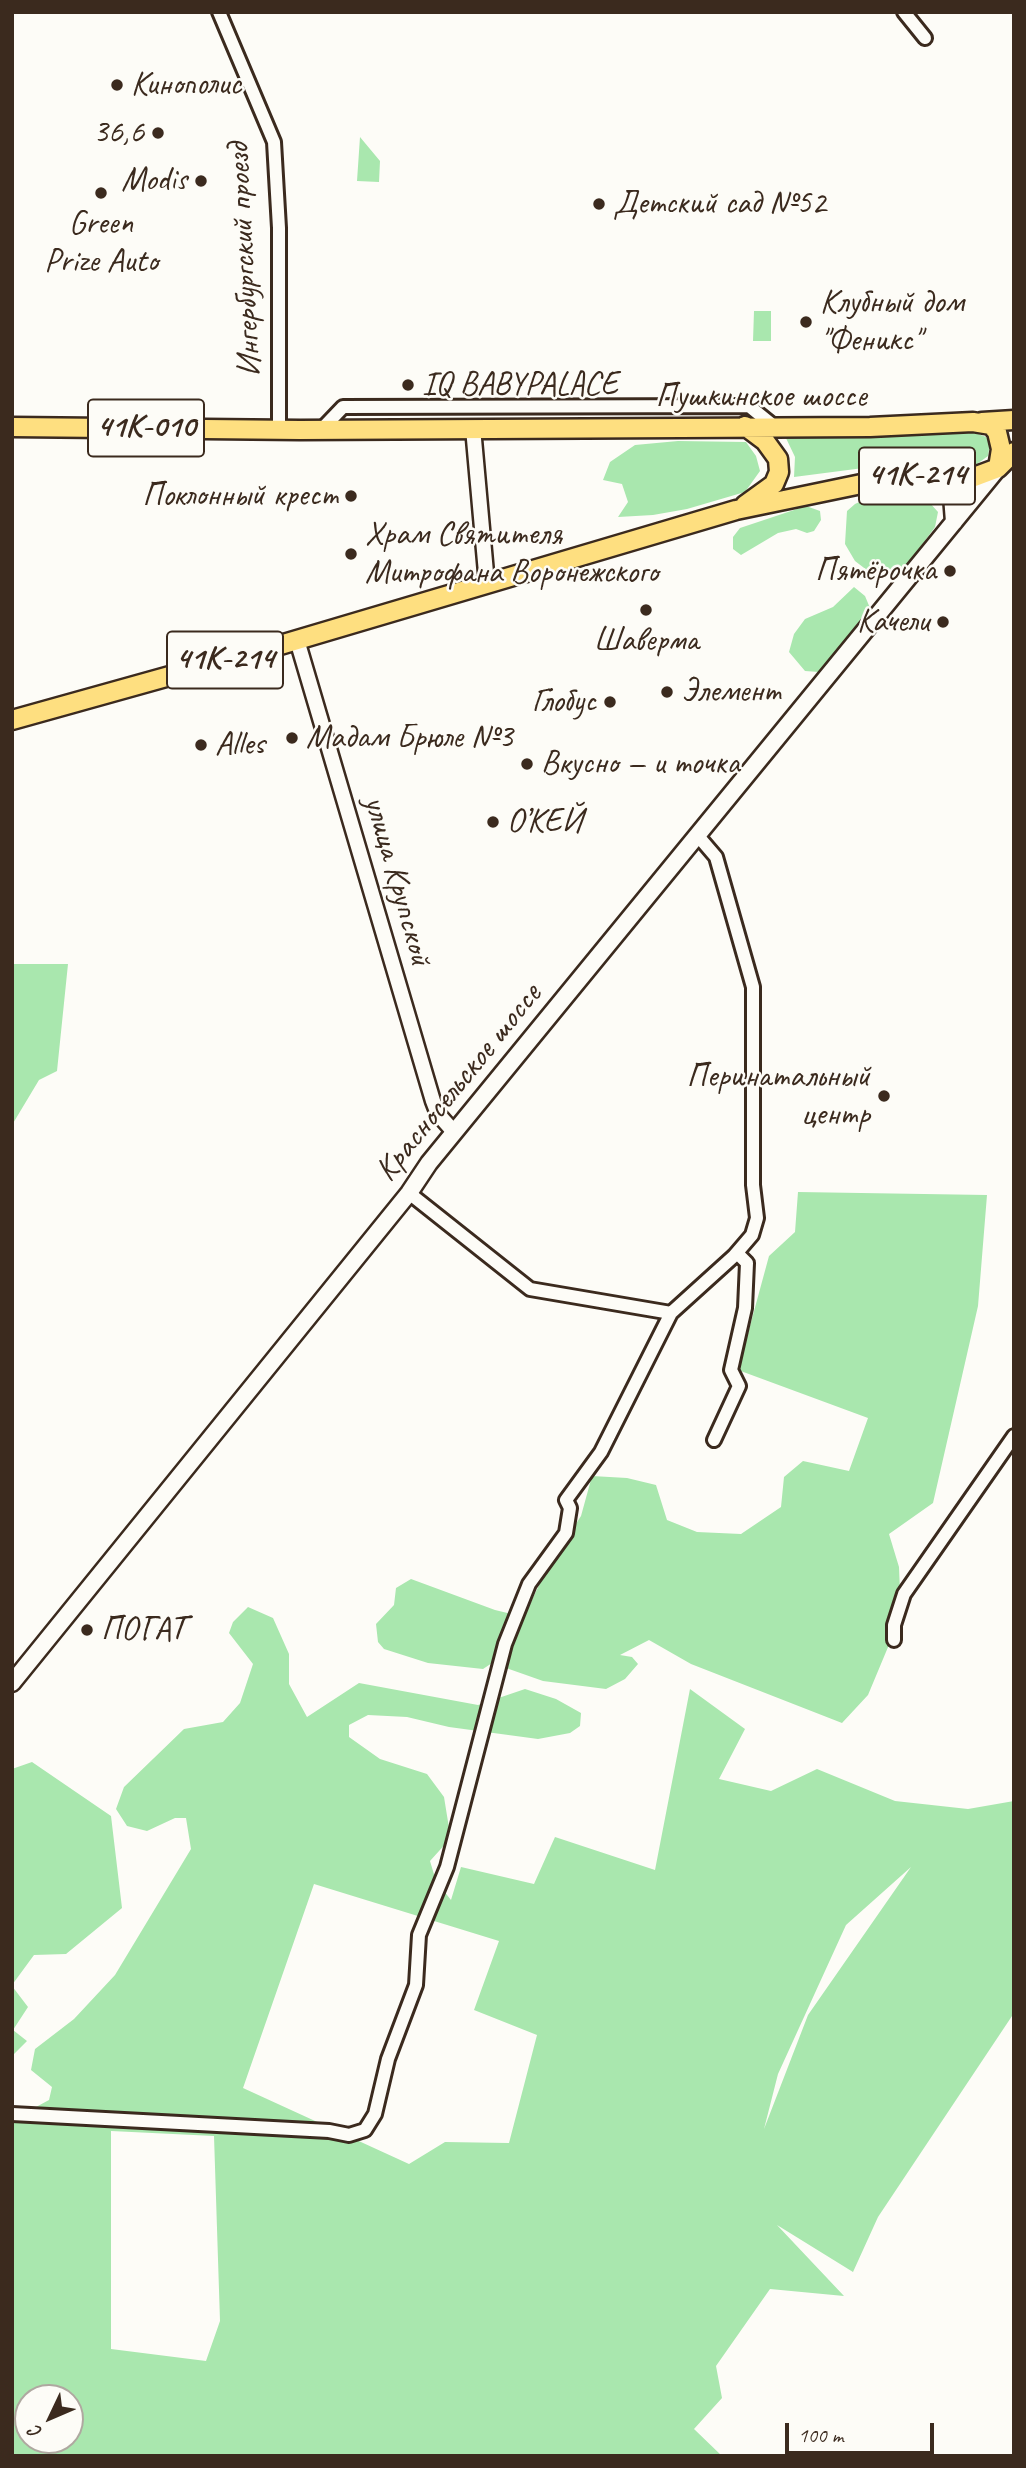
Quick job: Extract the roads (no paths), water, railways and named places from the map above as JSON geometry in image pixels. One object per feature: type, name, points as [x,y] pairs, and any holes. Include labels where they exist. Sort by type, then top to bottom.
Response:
[{"type":"main road","name":"Пушкинское шоссе","points":[[12,427],[279,430],[870,427],[1014,420]]},
{"type":"main road","points":[[969,422],[991,425],[995,429],[1001,449],[999,468]]},
{"type":"main road","points":[[736,510],[774,484],[779,472],[778,458],[765,441],[745,426]]},
{"type":"main road","points":[[999,468],[1014,452]]},
{"type":"main road","name":"41К-214","points":[[12,720],[297,640],[736,510],[900,476],[974,477],[999,468]]},
{"type":"main road","name":"Красносельское шоссе","points":[[12,1683],[409,1193],[454,1132],[999,468]]},
{"type":"main road","points":[[835,489],[944,487],[952,496],[954,522]]},
{"type":"street","name":"Ингербургский проезд","points":[[219,12],[274,142],[281,322],[279,430]]},
{"type":"street","points":[[904,12],[925,38]]},
{"type":"street","points":[[321,430],[343,407],[749,406],[775,426]]},
{"type":"street","points":[[473,428],[487,584]]},
{"type":"street","name":"улица Крупской","points":[[297,640],[433,1101],[438,1114],[454,1132]]},
{"type":"street","points":[[12,2115],[329,2131],[349,2135],[365,2130],[375,2114],[388,2059],[415,1985],[419,1935],[447,1867],[505,1644],[529,1584],[566,1533],[569,1508],[566,1500],[601,1452],[671,1313],[737,1253],[752,1235],[757,1218],[752,1185],[753,987],[716,858],[698,836]]},
{"type":"street","points":[[409,1193],[530,1289],[671,1313]]},
{"type":"street","points":[[714,1440],[739,1386],[731,1370],[745,1308],[747,1262],[737,1253]]},
{"type":"street","points":[[894,1640],[894,1625],[904,1594],[1014,1436]]},
{"type":"place","name":"Кинополис","points":[[117,85]]},
{"type":"place","name":"36,6","points":[[158,133]]},
{"type":"place","name":"Modis","points":[[201,181]]},
{"type":"place","name":"Green Prize Auto","points":[[101,193]]},
{"type":"place","name":"Детский сад №52","points":[[599,204]]},
{"type":"place","name":"Клубный дом \"Феникс\"","points":[[806,322]]},
{"type":"place","name":"IQ BABYPALACE","points":[[408,385]]},
{"type":"place","name":"Поклонный крест","points":[[351,496]]},
{"type":"place","name":"Храм Святителя Митрофана Воронежского","points":[[351,554]]},
{"type":"place","name":"Пятёрочка","points":[[950,571]]},
{"type":"place","name":"Шаверма","points":[[646,610]]},
{"type":"place","name":"Качели","points":[[943,622]]},
{"type":"place","name":"Элемент","points":[[667,692]]},
{"type":"place","name":"Глобус","points":[[610,702]]},
{"type":"place","name":"Мадам Брюле №3","points":[[292,738]]},
{"type":"place","name":"Alles","points":[[201,745]]},
{"type":"place","name":"Вкусно — и точка","points":[[527,764]]},
{"type":"place","name":"О’КЕЙ","points":[[493,822]]},
{"type":"place","name":"Перинатальный центр","points":[[884,1096]]},
{"type":"place","name":"ПОГАТ","points":[[87,1630]]}]
